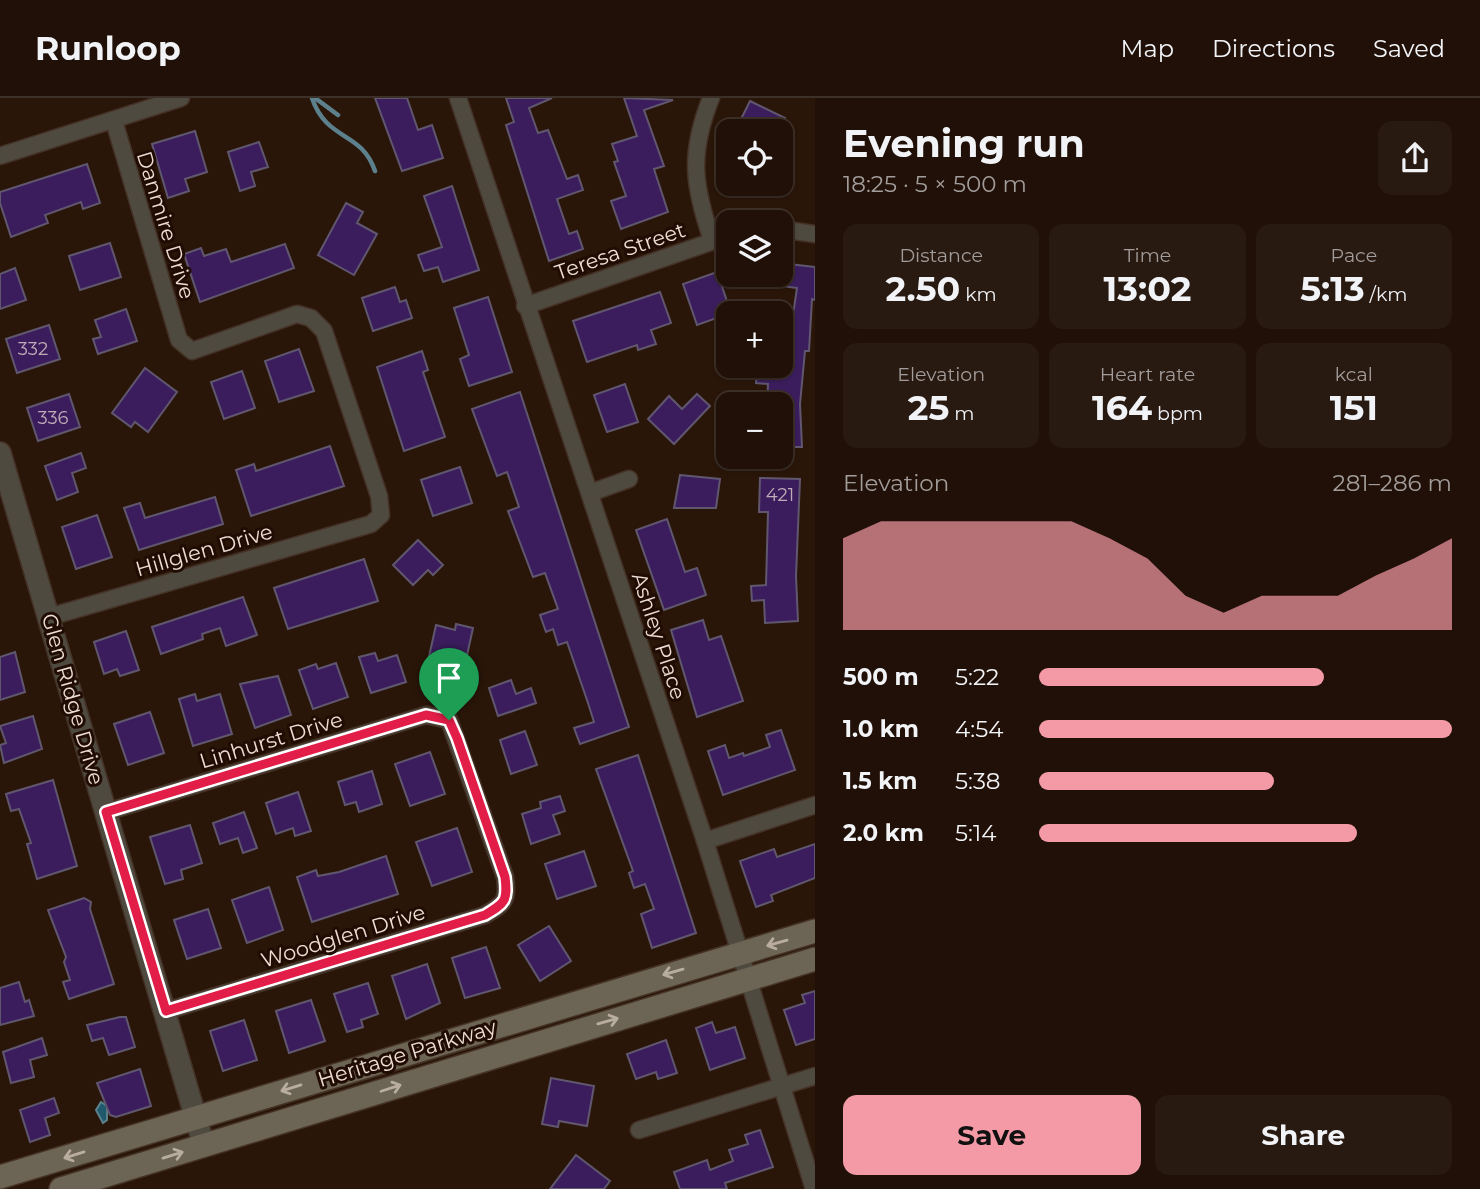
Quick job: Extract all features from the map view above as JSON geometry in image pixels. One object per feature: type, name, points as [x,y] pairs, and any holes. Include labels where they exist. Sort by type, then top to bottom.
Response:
[{"type":"main road","name":"Heritage Parkway","points":[[1,1175],[815,931]]},
{"type":"main road","name":"Heritage Parkway","points":[[61,1189],[815,959]]},
{"type":"street","points":[[0,156],[181,98]]},
{"type":"street","name":"Ashley Place","points":[[458,98],[705,841],[814,1189]]},
{"type":"street","points":[[710,98],[699,128],[694,170],[712,240]]},
{"type":"street","name":"Danmire Drive","points":[[114,121],[179,340],[192,351],[297,314],[311,318],[324,331],[379,496],[381,515],[371,524]]},
{"type":"street","points":[[793,231],[815,234]]},
{"type":"street","name":"Teresa Street","points":[[525,306],[716,239]]},
{"type":"street","name":"Glen Ridge Drive","points":[[0,453],[204,1146]]},
{"type":"street","points":[[590,493],[629,479]]},
{"type":"street","name":"Hillglen Drive","points":[[49,617],[371,524]]},
{"type":"street","name":"Linhurst Drive","points":[[106,812],[426,715],[449,720],[505,877]]},
{"type":"street","points":[[705,841],[815,805]]},
{"type":"street","name":"Woodglen Drive","points":[[166,1011],[485,915],[501,906],[508,895],[505,877]]},
{"type":"street","points":[[639,1130],[815,1076]]},
{"type":"water","points":[[101,1102],[107,1106],[107,1120],[103,1123],[96,1110]]},
{"type":"building","points":[[375,98],[407,98],[418,130],[432,125],[443,158],[402,171]]},
{"type":"building","points":[[506,98],[552,98],[529,108],[538,133],[548,130],[567,179],[578,175],[583,190],[557,199],[569,234],[577,231],[583,249],[549,261],[506,125],[514,122]]},
{"type":"building","points":[[624,98],[673,100],[644,110],[664,166],[654,169],[668,212],[621,229],[611,201],[626,196],[614,162],[618,161],[612,144],[637,136]]},
{"type":"building","points":[[750,101],[785,118],[785,119],[741,119]]},
{"type":"building","points":[[195,131],[207,172],[185,179],[189,191],[168,198],[152,144]]},
{"type":"building","points":[[259,142],[268,167],[251,172],[255,186],[240,191],[228,152]]},
{"type":"building","points":[[87,164],[100,203],[83,209],[81,202],[45,215],[48,223],[11,237],[0,203],[0,192]]},
{"type":"building","points":[[452,186],[479,270],[443,282],[438,267],[424,271],[418,255],[442,247],[424,196]]},
{"type":"building","points":[[346,203],[363,212],[357,223],[377,234],[354,275],[318,255]]},
{"type":"building","points":[[110,243],[121,277],[80,290],[69,256]]},
{"type":"building","points":[[285,244],[294,268],[200,302],[184,254],[201,248],[204,256],[226,249],[231,262]]},
{"type":"building","points":[[793,264],[815,267],[815,300],[812,299],[809,351],[805,351],[800,404],[802,447],[793,447],[793,392],[768,392],[768,384],[756,383],[756,378],[793,378],[793,315],[797,288],[790,287],[793,287]]},
{"type":"building","points":[[15,268],[26,300],[0,309],[0,274]]},
{"type":"building","points":[[716,272],[716,287],[722,287],[727,301],[716,301],[716,318],[697,325],[683,284]]},
{"type":"building","points":[[395,287],[400,302],[406,300],[412,318],[373,331],[362,298]]},
{"type":"building","points":[[660,292],[671,323],[651,330],[656,344],[638,350],[637,345],[587,362],[573,321]]},
{"type":"building","points":[[488,297],[512,372],[469,386],[460,359],[469,355],[454,308]]},
{"type":"building","points":[[126,309],[137,341],[98,354],[93,339],[101,337],[95,320]]},
{"type":"building","points":[[49,325],[60,359],[17,373],[6,339]]},
{"type":"building","points":[[299,349],[314,391],[279,402],[265,361]]},
{"type":"building","points":[[422,351],[428,370],[423,372],[445,437],[404,451],[377,367]]},
{"type":"building","points":[[145,368],[177,392],[148,432],[135,422],[131,427],[112,413]]},
{"type":"building","points":[[242,371],[255,408],[224,419],[211,382]]},
{"type":"building","points":[[625,384],[638,422],[607,432],[594,395]]},
{"type":"building","points":[[520,392],[629,727],[580,744],[574,728],[594,722],[567,642],[558,645],[553,629],[546,632],[540,615],[558,609],[545,573],[533,577],[508,511],[519,507],[507,472],[497,476],[472,409]]},
{"type":"building","points":[[69,394],[80,427],[38,441],[27,408]]},
{"type":"building","points":[[697,394],[710,406],[674,444],[648,419],[669,396],[682,409]]},
{"type":"building","points":[[330,446],[344,486],[251,516],[236,470],[254,464],[256,471]]},
{"type":"building","points":[[81,453],[86,468],[72,473],[78,492],[57,500],[45,466]]},
{"type":"building","points":[[460,467],[472,503],[433,516],[421,480]]},
{"type":"building","points":[[680,475],[720,479],[716,508],[674,508]]},
{"type":"building","points":[[760,478],[800,479],[796,576],[798,621],[765,623],[764,600],[752,601],[751,586],[766,585],[768,512],[759,512]]},
{"type":"building","points":[[215,497],[223,524],[139,550],[124,508],[140,503],[145,518]]},
{"type":"building","points":[[97,515],[112,557],[76,569],[62,527]]},
{"type":"building","points":[[667,519],[685,572],[697,568],[706,595],[664,610],[636,530]]},
{"type":"building","points":[[418,540],[443,565],[433,575],[428,570],[413,585],[393,565]]},
{"type":"building","points":[[364,559],[378,601],[288,629],[274,588]]},
{"type":"building","points":[[243,597],[257,635],[226,646],[220,628],[202,634],[203,639],[161,654],[152,627]]},
{"type":"building","points":[[703,620],[709,640],[721,636],[743,701],[697,717],[671,630]]},
{"type":"building","points":[[456,624],[473,628],[464,669],[428,661],[436,625],[455,630]]},
{"type":"building","points":[[126,631],[139,670],[120,676],[117,669],[104,674],[94,642]]},
{"type":"building","points":[[15,652],[25,692],[0,700],[0,657]]},
{"type":"building","points":[[375,653],[378,661],[397,655],[406,682],[371,693],[359,657]]},
{"type":"building","points":[[336,663],[348,697],[313,709],[299,670],[316,664],[318,669]]},
{"type":"building","points":[[278,676],[291,715],[255,728],[240,684]]},
{"type":"building","points":[[511,680],[516,694],[531,688],[536,703],[498,716],[489,688]]},
{"type":"building","points":[[195,694],[197,701],[220,694],[232,734],[193,746],[179,699]]},
{"type":"building","points":[[150,712],[164,753],[128,765],[114,724]]},
{"type":"building","points":[[33,716],[42,749],[4,763],[0,745],[6,743],[0,726]]},
{"type":"building","points":[[781,730],[795,770],[723,795],[708,751],[725,745],[729,758],[743,753],[744,756],[770,747],[766,735]]},
{"type":"building","points":[[525,731],[537,765],[511,774],[500,740]]},
{"type":"building","points":[[430,752],[445,794],[410,806],[395,764]]},
{"type":"building","points":[[638,755],[696,933],[652,948],[641,914],[654,909],[645,884],[634,888],[629,873],[633,871],[596,769]]},
{"type":"building","points":[[372,771],[382,804],[359,812],[356,802],[345,805],[338,782]]},
{"type":"building","points":[[53,780],[77,866],[37,879],[27,844],[31,843],[19,809],[11,811],[6,794]]},
{"type":"building","points":[[298,792],[311,831],[295,836],[293,828],[276,834],[266,803]]},
{"type":"building","points":[[560,796],[565,811],[553,815],[560,834],[531,844],[522,814],[541,808],[540,802]]},
{"type":"building","points":[[244,812],[257,848],[243,853],[238,838],[220,844],[213,823]]},
{"type":"building","points":[[190,825],[202,863],[181,870],[183,879],[165,884],[150,837]]},
{"type":"building","points":[[457,828],[472,872],[432,886],[416,842]]},
{"type":"building","points":[[815,844],[815,878],[771,895],[773,901],[756,907],[740,861],[774,849],[777,857]]},
{"type":"building","points":[[584,851],[596,886],[557,899],[545,864]]},
{"type":"building","points":[[386,856],[398,894],[312,922],[297,877],[316,870],[318,876],[339,872]]},
{"type":"building","points":[[269,887],[283,930],[247,943],[232,900]]},
{"type":"building","points":[[84,898],[91,902],[90,909],[114,984],[69,999],[63,982],[70,980],[64,962],[66,957],[48,910]]},
{"type":"building","points":[[208,909],[221,948],[187,959],[174,920]]},
{"type":"building","points":[[549,926],[571,961],[540,981],[518,945]]},
{"type":"building","points":[[486,947],[500,988],[465,998],[452,958]]},
{"type":"building","points":[[427,964],[440,1003],[406,1019],[392,976]]},
{"type":"building","points":[[19,982],[25,1002],[29,1000],[34,1016],[0,1025],[0,988]]},
{"type":"building","points":[[368,983],[378,1014],[361,1020],[363,1027],[347,1032],[334,994]]},
{"type":"building","points":[[815,991],[815,1039],[796,1045],[784,1010],[805,1003],[802,995]]},
{"type":"building","points":[[311,1000],[325,1041],[289,1053],[276,1011]]},
{"type":"building","points":[[126,1017],[135,1047],[109,1055],[103,1038],[92,1041],[87,1025]]},
{"type":"building","points":[[244,1020],[257,1060],[223,1071],[210,1031]]},
{"type":"building","points":[[712,1022],[716,1033],[735,1027],[745,1058],[710,1070],[696,1028]]},
{"type":"building","points":[[42,1038],[47,1055],[30,1060],[34,1077],[11,1083],[3,1052]]},
{"type":"building","points":[[666,1040],[677,1073],[658,1079],[656,1072],[636,1079],[627,1054]]},
{"type":"building","points":[[140,1069],[151,1106],[116,1117],[110,1115],[97,1083]]},
{"type":"building","points":[[551,1078],[594,1086],[587,1126],[559,1121],[558,1127],[542,1124]]},
{"type":"building","points":[[54,1098],[59,1113],[45,1118],[50,1135],[30,1142],[20,1110]]},
{"type":"building","points":[[760,1130],[773,1167],[725,1183],[727,1189],[680,1189],[674,1172],[707,1160],[710,1170],[733,1161],[729,1150],[748,1144],[745,1135]]},
{"type":"building","points":[[576,1155],[610,1181],[604,1189],[550,1189]]},
{"type":"waterway","points":[[312,98],[326,122],[361,148],[375,171]]},
{"type":"waterway","points":[[315,98],[338,115]]},
{"type":"route","points":[[426,715],[449,720],[505,877],[508,895],[501,906],[485,915],[166,1011],[106,812],[426,715]]}]
